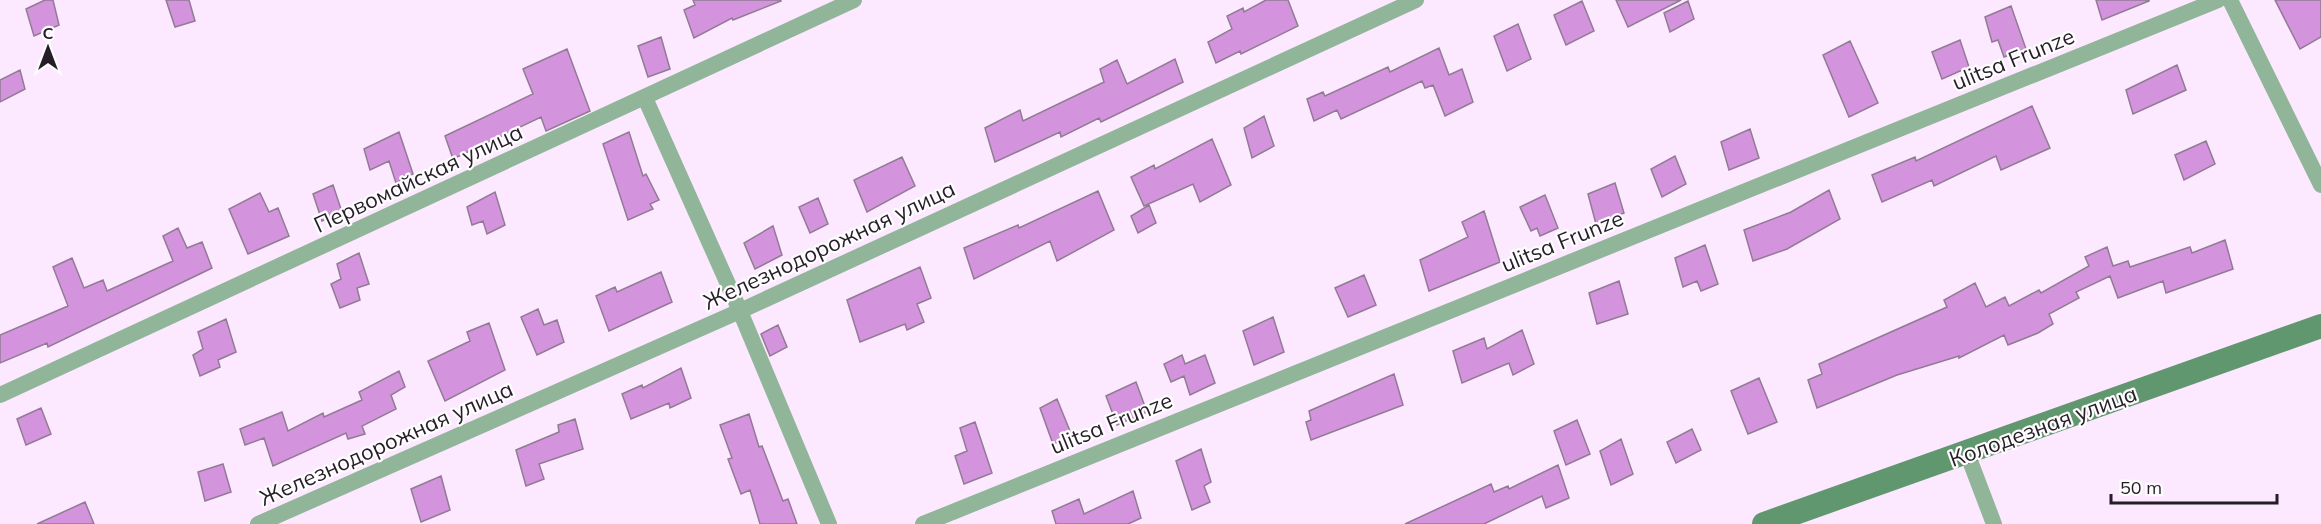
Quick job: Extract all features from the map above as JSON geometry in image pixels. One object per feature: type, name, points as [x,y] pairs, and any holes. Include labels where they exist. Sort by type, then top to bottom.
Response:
[{"type":"main road","name":"Колодезная улица","points":[[1764,524],[2321,326]]},
{"type":"street","name":"Первомайская улица","points":[[0,395],[854,0]]},
{"type":"street","name":"Железнодорожная улица","points":[[258,524],[740,311],[1416,0]]},
{"type":"street","name":"ulitsa Frunze","points":[[923,524],[2218,0]]},
{"type":"street","points":[[2230,0],[2315,159],[2321,185]]},
{"type":"street","points":[[645,98],[740,311],[829,524]]},
{"type":"street","points":[[1967,453],[1994,524]]},
{"type":"building","points":[[45,0],[53,0],[59,25],[34,36],[26,9]]},
{"type":"building","points":[[166,0],[189,0],[195,21],[175,27]]},
{"type":"building","points":[[693,0],[781,1],[733,20],[732,18],[694,38],[684,10],[695,5]]},
{"type":"building","points":[[1266,0],[1288,0],[1298,26],[1241,54],[1240,51],[1216,63],[1208,42],[1232,29],[1227,16],[1243,8],[1244,12]]},
{"type":"building","points":[[1616,0],[1681,0],[1628,27]]},
{"type":"building","points":[[2096,0],[2149,0],[2149,1],[2102,20]]},
{"type":"building","points":[[2275,0],[2321,0],[2321,37],[2300,49]]},
{"type":"building","points":[[1582,1],[1594,31],[1566,45],[1554,15]]},
{"type":"building","points":[[1688,1],[1694,19],[1670,32],[1664,13]]},
{"type":"building","points":[[2011,6],[2026,49],[2004,57],[1998,40],[1992,42],[1985,17]]},
{"type":"building","points":[[1518,24],[1531,59],[1507,71],[1494,36]]},
{"type":"building","points":[[661,37],[670,69],[648,77],[638,46]]},
{"type":"building","points":[[1960,40],[1969,67],[1942,79],[1932,52]]},
{"type":"building","points":[[1850,41],[1878,103],[1849,117],[1823,55]]},
{"type":"building","points":[[1439,48],[1449,75],[1462,69],[1473,102],[1445,116],[1433,85],[1425,88],[1422,81],[1341,119],[1337,110],[1314,121],[1307,99],[1323,92],[1325,96],[1388,67],[1390,72]]},
{"type":"building","points":[[567,49],[590,111],[546,131],[541,117],[453,159],[445,136],[533,94],[523,69]]},
{"type":"building","points":[[1175,59],[1183,82],[1101,122],[1099,118],[1061,137],[1060,132],[995,162],[985,128],[1020,110],[1023,121],[1104,82],[1100,69],[1117,60],[1127,84]]},
{"type":"building","points":[[2177,65],[2186,90],[2133,114],[2126,90]]},
{"type":"building","points":[[20,70],[25,89],[0,102],[0,80]]},
{"type":"building","points":[[2032,106],[2050,148],[2001,170],[1996,156],[1934,186],[1932,180],[1882,202],[1872,175],[1915,157],[1916,161]]},
{"type":"building","points":[[1264,116],[1274,146],[1252,158],[1244,128]]},
{"type":"building","points":[[1750,129],[1759,158],[1729,170],[1721,142]]},
{"type":"building","points":[[399,132],[413,174],[396,183],[389,161],[370,170],[364,149]]},
{"type":"building","points":[[629,132],[643,176],[646,174],[659,200],[650,204],[653,209],[628,220],[603,144]]},
{"type":"building","points":[[1212,139],[1231,185],[1200,202],[1193,184],[1144,206],[1131,177],[1154,165],[1155,169]]},
{"type":"building","points":[[2206,141],[2215,164],[2184,180],[2175,155]]},
{"type":"building","points":[[1675,156],[1686,184],[1662,197],[1651,169]]},
{"type":"building","points":[[902,157],[915,186],[867,212],[854,180]]},
{"type":"building","points":[[1615,183],[1624,213],[1596,224],[1588,194]]},
{"type":"building","points":[[333,185],[342,212],[322,221],[313,194]]},
{"type":"building","points":[[1829,190],[1840,219],[1787,249],[1753,261],[1744,230],[1791,212]]},
{"type":"building","points":[[1098,191],[1114,230],[1057,261],[1050,241],[974,279],[964,248],[1018,225],[1019,228]]},
{"type":"building","points":[[495,192],[505,225],[487,234],[483,221],[472,225],[467,207]]},
{"type":"building","points":[[260,193],[269,212],[278,208],[289,236],[248,254],[229,209]]},
{"type":"building","points":[[1545,195],[1558,228],[1540,236],[1537,228],[1531,231],[1520,207]]},
{"type":"building","points":[[818,198],[828,224],[810,233],[799,207]]},
{"type":"building","points":[[1149,205],[1156,223],[1138,233],[1131,216]]},
{"type":"building","points":[[1484,211],[1500,262],[1429,291],[1420,260],[1468,237],[1462,222]]},
{"type":"building","points":[[773,226],[782,255],[755,269],[744,243]]},
{"type":"building","points":[[178,228],[187,248],[202,242],[212,268],[48,347],[47,343],[0,363],[0,335],[68,306],[53,267],[72,258],[84,288],[103,280],[107,291],[173,261],[163,236]]},
{"type":"building","points":[[2225,240],[2233,269],[2166,293],[2163,281],[2118,298],[2110,276],[2076,292],[2079,298],[2049,314],[2053,324],[2038,333],[2008,345],[2004,335],[1959,358],[1959,356],[1897,375],[1817,408],[1808,380],[1822,374],[1819,364],[1947,307],[1944,300],[1975,283],[1986,307],[2005,297],[2009,306],[2039,290],[2041,293],[2089,266],[2085,257],[2107,247],[2113,266],[2128,261],[2130,267],[2190,247],[2192,253]]},
{"type":"building","points":[[1705,245],[1718,284],[1701,291],[1697,281],[1683,287],[1675,258]]},
{"type":"building","points":[[359,253],[369,284],[357,288],[360,300],[340,308],[331,284],[341,279],[337,264]]},
{"type":"building","points":[[920,267],[931,298],[917,304],[924,322],[907,330],[905,324],[860,342],[847,300]]},
{"type":"building","points":[[661,272],[672,302],[609,331],[596,296],[615,287],[617,292]]},
{"type":"building","points":[[1364,275],[1376,305],[1348,317],[1335,288]]},
{"type":"building","points":[[1619,281],[1628,314],[1597,324],[1589,293]]},
{"type":"building","points":[[538,309],[544,325],[557,320],[564,342],[537,355],[521,317]]},
{"type":"building","points":[[1273,317],[1284,352],[1254,365],[1243,331]]},
{"type":"building","points":[[226,319],[236,352],[218,360],[220,367],[200,376],[193,355],[203,349],[198,332]]},
{"type":"building","points":[[489,323],[505,370],[445,401],[428,361],[470,341],[467,332]]},
{"type":"building","points":[[778,325],[787,347],[770,356],[761,334]]},
{"type":"building","points":[[1522,330],[1534,364],[1513,375],[1509,363],[1462,383],[1453,351],[1484,338],[1487,349]]},
{"type":"building","points":[[1182,355],[1185,364],[1205,355],[1215,383],[1190,395],[1184,376],[1171,382],[1164,364]]},
{"type":"building","points":[[681,368],[691,398],[670,408],[669,403],[631,419],[622,394],[642,385],[643,388]]},
{"type":"building","points":[[399,371],[405,387],[391,395],[396,409],[362,426],[365,434],[348,439],[346,433],[273,466],[264,438],[245,445],[240,429],[282,412],[288,431],[323,413],[324,417],[362,400],[359,392]]},
{"type":"building","points":[[1394,374],[1403,405],[1311,440],[1306,422],[1311,420],[1309,411]]},
{"type":"building","points":[[1759,378],[1777,422],[1748,434],[1731,391]]},
{"type":"building","points":[[1136,382],[1147,412],[1117,425],[1106,396]]},
{"type":"building","points":[[1057,399],[1072,436],[1053,444],[1040,408]]},
{"type":"building","points":[[41,408],[51,434],[26,445],[17,419]]},
{"type":"building","points":[[749,414],[759,447],[762,446],[783,501],[788,499],[797,524],[760,524],[750,490],[741,494],[728,459],[732,458],[720,425]]},
{"type":"building","points":[[575,419],[583,449],[539,464],[544,479],[526,486],[516,450],[559,432],[558,425]]},
{"type":"building","points":[[1577,420],[1590,454],[1566,465],[1554,431]]},
{"type":"building","points":[[975,422],[992,473],[964,484],[955,456],[967,451],[960,428]]},
{"type":"building","points":[[1692,429],[1701,450],[1676,463],[1667,442]]},
{"type":"building","points":[[1621,439],[1633,474],[1611,485],[1600,451]]},
{"type":"building","points":[[1201,449],[1211,482],[1204,486],[1210,502],[1192,510],[1176,461]]},
{"type":"building","points":[[223,464],[231,492],[205,501],[198,472]]},
{"type":"building","points":[[1558,465],[1569,498],[1546,508],[1542,496],[1484,524],[1405,524],[1491,484],[1494,492],[1508,486],[1509,489]]},
{"type":"building","points":[[441,476],[450,510],[421,522],[411,489]]},
{"type":"building","points":[[1133,491],[1141,518],[1128,524],[1056,524],[1052,511],[1079,499],[1084,514]]},
{"type":"building","points":[[85,502],[94,524],[37,524]]}]
